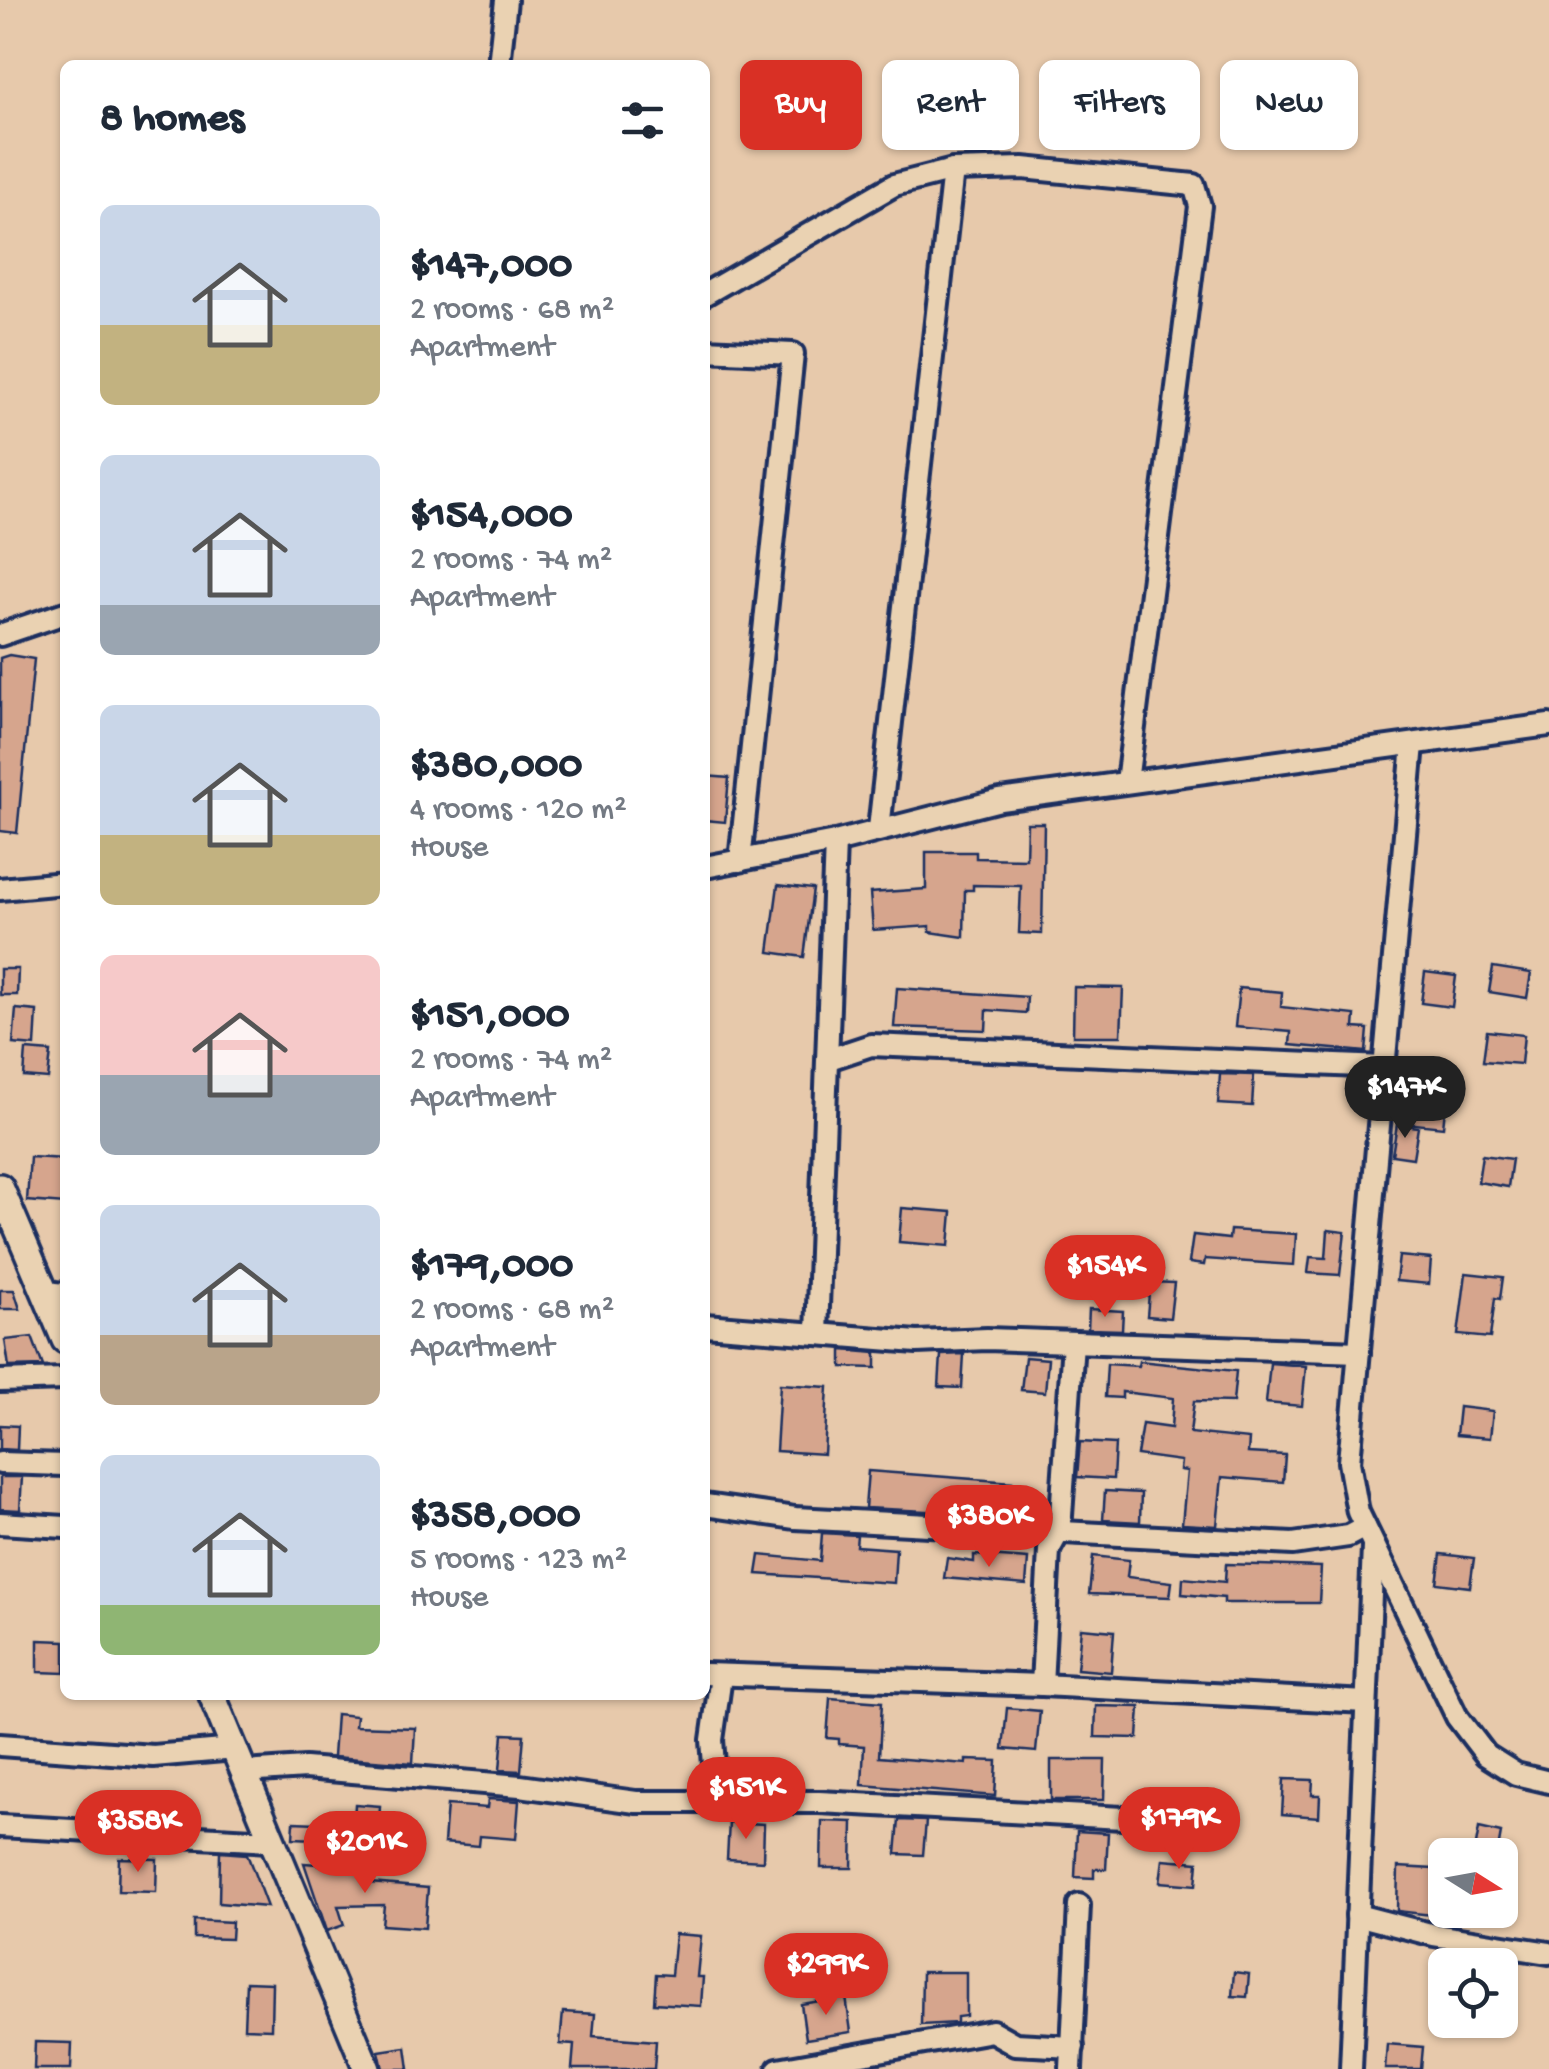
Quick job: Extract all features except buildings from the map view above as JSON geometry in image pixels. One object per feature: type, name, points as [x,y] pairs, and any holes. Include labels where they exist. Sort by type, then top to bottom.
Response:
[{"type":"street","points":[[500,60],[506,0]]},
{"type":"street","points":[[710,291],[894,185],[954,170],[1023,168],[1194,184],[1200,206],[1127,782]]},
{"type":"street","points":[[879,829],[954,170]]},
{"type":"street","points":[[710,350],[793,354],[740,862]]},
{"type":"street","points":[[0,635],[60,615]]},
{"type":"street","points":[[710,865],[834,842],[1000,800],[1549,725]]},
{"type":"street","points":[[1413,744],[1349,1462],[1369,1536],[1457,1718],[1486,1756],[1516,1774],[1549,1782]]},
{"type":"street","points":[[817,1334],[834,842]]},
{"type":"street","points":[[0,890],[60,884]]},
{"type":"street","points":[[829,1059],[871,1045],[1384,1067]]},
{"type":"street","points":[[0,1187],[55,1293]]},
{"type":"street","points":[[710,1324],[916,1342],[960,1338],[1358,1352]]},
{"type":"street","points":[[1042,1684],[1050,1550],[1060,1530],[1073,1342]]},
{"type":"street","points":[[0,1381],[60,1379]]},
{"type":"street","points":[[0,1463],[60,1464]]},
{"type":"street","points":[[710,1506],[795,1518],[1293,1544],[1369,1536]]},
{"type":"street","points":[[0,1523],[60,1528]]},
{"type":"street","points":[[1350,2069],[1369,1536]]},
{"type":"street","points":[[716,1801],[713,1675],[1042,1684],[1366,1702]]},
{"type":"street","points":[[214,1700],[368,2069]]},
{"type":"street","points":[[0,1745],[240,1760],[256,1768],[304,1768],[520,1786],[636,1802],[819,1802],[1123,1818]]},
{"type":"street","points":[[0,1826],[270,1841]]},
{"type":"street","points":[[1072,2069],[1079,1905]]},
{"type":"street","points":[[1358,1914],[1434,1934],[1549,1953]]},
{"type":"street","points":[[778,2069],[992,2031],[1015,2044],[1072,2046]]}]
